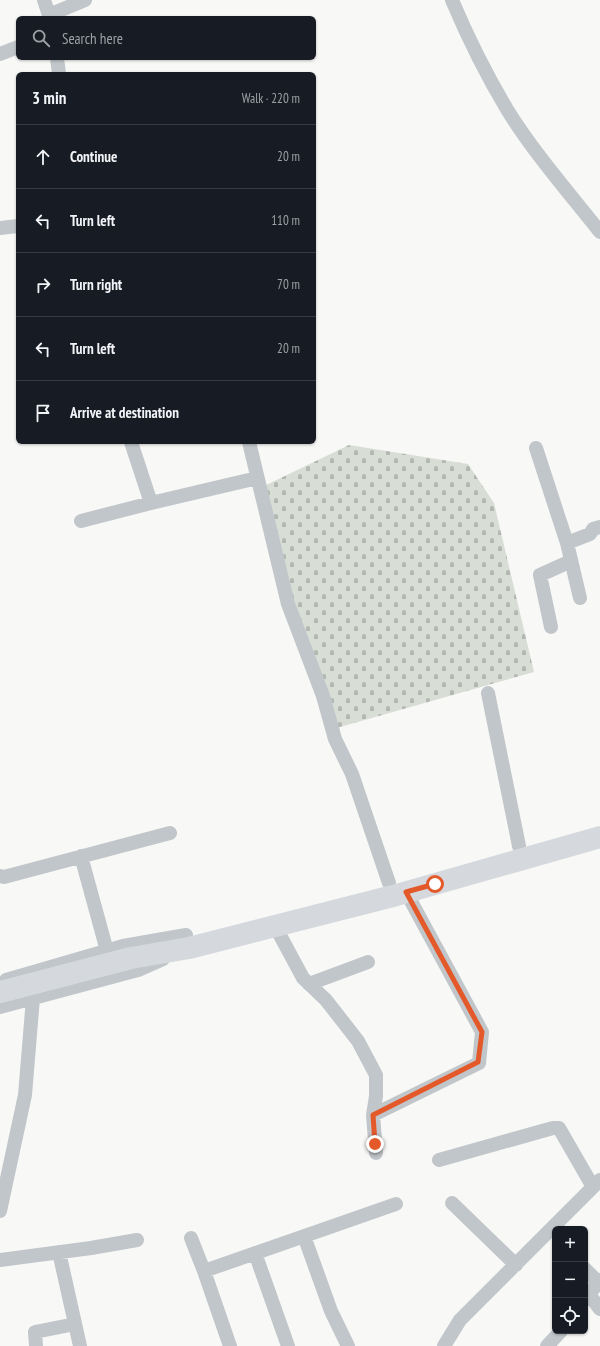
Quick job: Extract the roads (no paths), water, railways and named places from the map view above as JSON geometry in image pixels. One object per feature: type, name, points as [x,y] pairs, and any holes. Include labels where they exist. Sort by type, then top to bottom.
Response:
[{"type":"main road","points":[[188,941],[275,926],[398,887],[519,846],[600,823]]},
{"type":"main road","points":[[0,992],[131,958],[188,941],[600,837]]},
{"type":"street","points":[[44,0],[50,16]]},
{"type":"street","points":[[52,16],[85,0]]},
{"type":"street","points":[[452,0],[467,35],[508,110],[538,154],[600,232]]},
{"type":"street","points":[[0,54],[16,48]]},
{"type":"street","points":[[57,60],[59,72]]},
{"type":"street","points":[[0,228],[16,226]]},
{"type":"street","points":[[132,444],[150,503]]},
{"type":"street","points":[[249,444],[288,604],[323,696],[335,739],[352,774],[398,887],[482,1032],[481,1049],[478,1062],[373,1115]]},
{"type":"street","points":[[536,448],[567,543],[580,598]]},
{"type":"street","points":[[82,521],[150,503],[257,478]]},
{"type":"street","points":[[567,543],[590,534],[593,529],[600,527]]},
{"type":"street","points":[[551,627],[540,575],[571,561]]},
{"type":"street","points":[[488,693],[519,846]]},
{"type":"street","points":[[0,876],[4,877],[170,833]]},
{"type":"street","points":[[81,856],[108,950]]},
{"type":"street","points":[[275,926],[303,978],[326,1000],[358,1041],[376,1074],[376,1096],[373,1115],[376,1153]]},
{"type":"street","points":[[0,981],[108,950],[188,941]]},
{"type":"street","points":[[0,1007],[138,970],[188,941]]},
{"type":"street","points":[[309,984],[368,962]]},
{"type":"street","points":[[0,1212],[25,1095],[33,998]]},
{"type":"street","points":[[439,1160],[553,1128],[559,1128],[596,1183],[551,1238],[516,1265],[460,1320],[444,1346]]},
{"type":"street","points":[[452,1203],[516,1265]]},
{"type":"street","points":[[204,1271],[396,1204]]},
{"type":"street","points":[[304,1236],[331,1311],[348,1346]]},
{"type":"street","points":[[191,1238],[230,1346]]},
{"type":"street","points":[[0,1260],[137,1240]]},
{"type":"street","points":[[58,1252],[80,1346]]},
{"type":"street","points":[[254,1253],[288,1346]]},
{"type":"street","points":[[588,1272],[599,1281],[588,1296]]},
{"type":"street","points":[[588,1298],[600,1309]]},
{"type":"street","points":[[36,1346],[35,1332],[75,1324]]},
{"type":"street","points":[[547,1346],[559,1334]]}]
